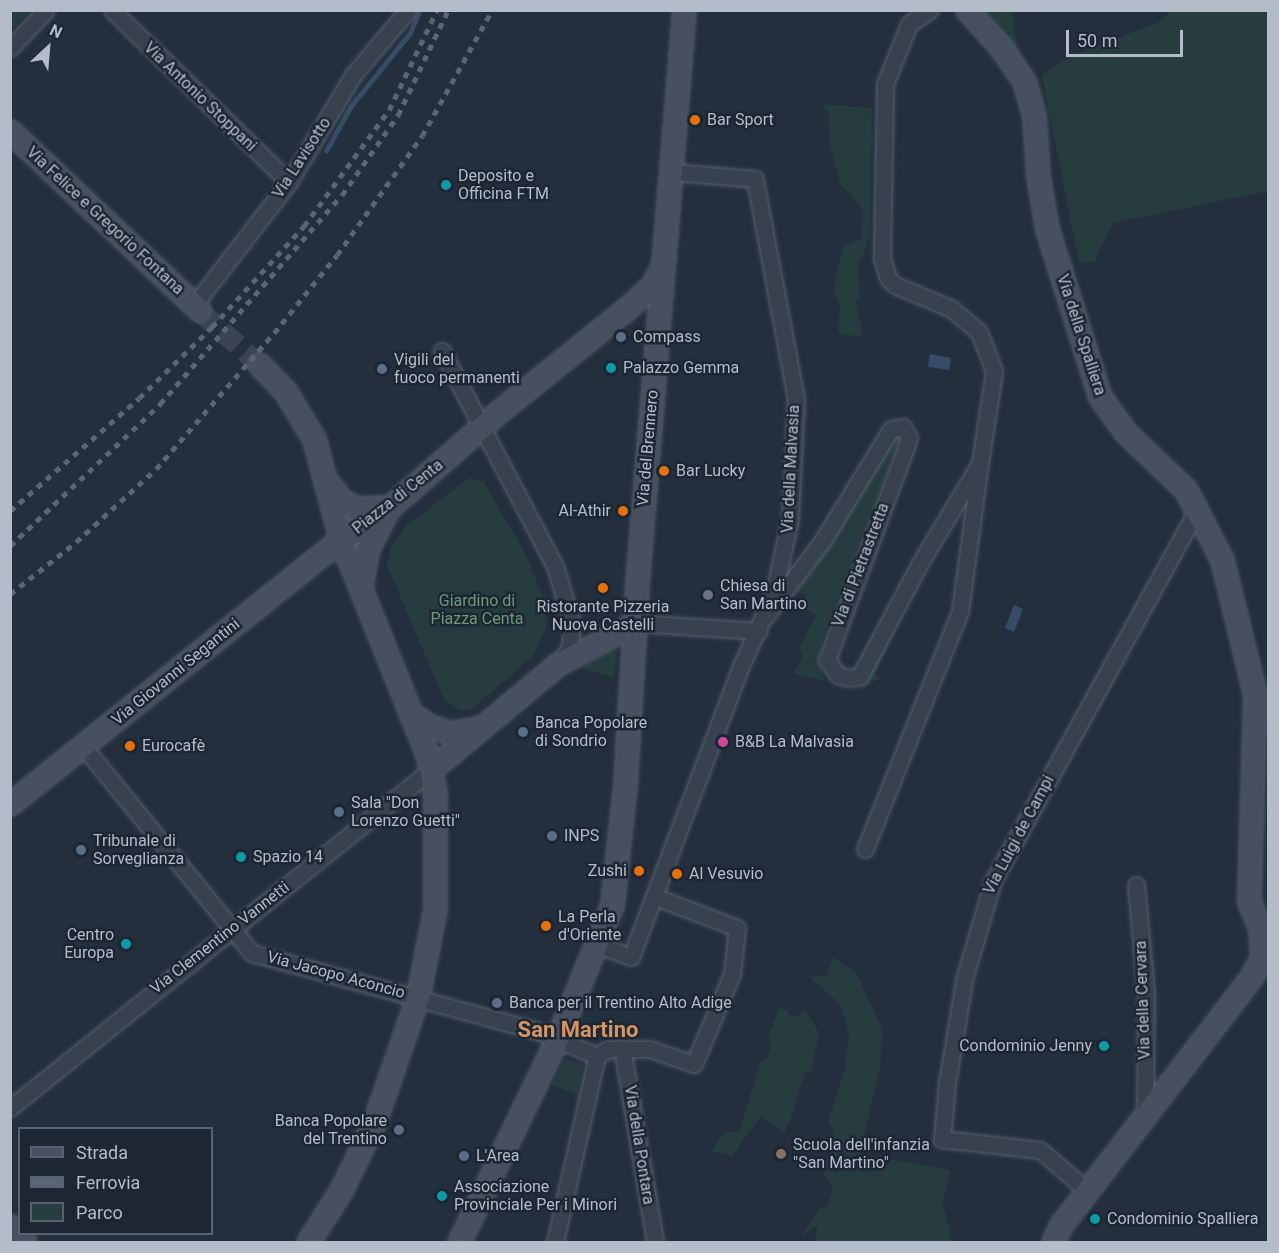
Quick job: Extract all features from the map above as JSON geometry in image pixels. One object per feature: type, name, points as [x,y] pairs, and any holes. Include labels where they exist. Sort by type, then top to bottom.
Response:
[{"type":"main road","name":"Via del Brennero","points":[[459,1242],[558,1037],[598,945],[615,886],[684,10]]},
{"type":"main road","name":"Via della Spalliera","points":[[963,11],[1000,46],[1024,81],[1034,115],[1038,176],[1047,228],[1100,397],[1126,433],[1179,481],[1197,510],[1222,560],[1255,694],[1249,902],[1260,928],[1266,955]]},
{"type":"main road","name":"Via Felice e Gregorio Fontana","points":[[10,131],[197,307]]},
{"type":"main road","name":"Piazza di Centa","points":[[432,769],[342,540],[391,506],[483,425],[625,310],[652,286],[664,263]]},
{"type":"main road","points":[[625,310],[644,314],[658,335]]},
{"type":"main road","points":[[259,364],[302,415],[328,483],[342,540]]},
{"type":"main road","points":[[328,483],[341,500],[356,508],[391,506]]},
{"type":"main road","points":[[361,587],[371,539],[391,506]]},
{"type":"main road","name":"Via Giovanni Segantini","points":[[10,804],[342,540]]},
{"type":"main road","points":[[308,1242],[340,1192],[374,1124],[418,996],[435,909],[432,769],[558,664],[635,623]]},
{"type":"main road","points":[[410,713],[428,726],[450,733],[475,730],[492,721]]},
{"type":"main road","points":[[1053,1242],[1061,1225],[1266,955]]},
{"type":"street","points":[[10,48],[46,10]]},
{"type":"street","name":"Via Antonio Stoppani","points":[[112,10],[289,182]]},
{"type":"street","name":"Via Lavisotto","points":[[197,307],[289,182],[353,75],[408,10]]},
{"type":"street","name":"Via di Pietrastretta","points":[[865,849],[960,611],[993,383],[992,361],[979,332],[967,319],[888,278],[882,258],[882,111],[894,55],[909,24],[930,10]]},
{"type":"street","name":"Via della Malvasia","points":[[598,945],[632,957],[742,664],[765,616],[788,537],[796,419],[787,339],[755,178],[671,172]]},
{"type":"street","points":[[442,351],[483,425],[564,589],[572,634],[570,647],[558,664]]},
{"type":"street","name":"Via di Pietrastretta","points":[[765,616],[823,540],[891,429],[903,427],[909,437],[905,450],[827,660],[838,675],[860,676],[920,563],[980,464]]},
{"type":"street","name":"Via Luigi de Campi","points":[[1088,1191],[1040,1149],[942,1139],[947,1083],[965,976],[993,881],[1197,510]]},
{"type":"street","points":[[635,623],[759,631]]},
{"type":"street","name":"Via Jacopo Aconcio","points":[[83,746],[252,953],[418,996],[558,1037],[597,1056]]},
{"type":"street","name":"Via Clementino Vannetti","points":[[10,1108],[206,947],[233,930],[432,769]]},
{"type":"street","name":"Via della Cervara","points":[[1136,885],[1146,992],[1145,1116]]},
{"type":"street","points":[[555,1242],[586,1116],[597,1056],[622,1048],[650,1049],[694,1064],[732,974],[737,928],[656,897]]},
{"type":"street","name":"Via della Pontara","points":[[622,1048],[655,1242]]},
{"type":"green space","points":[[10,11],[29,11],[11,31]]},
{"type":"green space","points":[[986,11],[1012,11],[1018,54],[987,14]]},
{"type":"green space","points":[[1170,11],[1268,11],[1268,191],[1113,223],[1095,261],[1079,263],[1042,75],[1071,56],[1159,22]]},
{"type":"green space","points":[[821,104],[872,108],[870,236],[859,265],[860,297],[856,300],[863,336],[842,335],[838,330],[840,307],[834,294],[837,269],[844,246],[862,239],[863,209],[840,184],[829,142],[828,112]]},
{"type":"green space","points":[[894,434],[901,435],[822,641],[819,657],[824,681],[794,673],[802,658],[802,651],[798,649],[816,616],[802,606],[807,595],[794,591]]},
{"type":"green space","name":"Giardino di Piazza Centa","points":[[469,478],[484,482],[526,555],[546,604],[547,626],[534,655],[472,709],[462,711],[444,700],[387,565],[391,546],[407,525]]},
{"type":"green space","points":[[890,639],[875,674],[883,681],[877,679],[860,692],[861,682],[870,674]]},
{"type":"green space","points":[[610,649],[617,651],[614,678],[581,668]]},
{"type":"green space","points":[[833,957],[857,974],[882,1028],[880,1067],[860,1154],[950,1170],[942,1203],[951,1231],[948,1238],[956,1242],[816,1242],[817,1226],[801,1236],[820,1207],[827,1207],[833,1189],[823,1174],[834,1128],[828,1123],[845,1067],[849,1034],[840,1004],[809,977],[827,976]]},
{"type":"green space","points":[[779,1008],[788,1011],[791,1018],[806,1011],[819,1033],[811,1072],[805,1071],[791,1118],[784,1133],[761,1116],[732,1156],[712,1151],[724,1132],[739,1132],[760,1063],[767,1059],[771,1046],[768,1038]]},
{"type":"green space","points":[[565,1059],[583,1064],[577,1095],[551,1085]]},
{"type":"water","points":[[930,354],[951,358],[949,370],[928,367]]},
{"type":"water","points":[[1014,605],[1023,609],[1014,632],[1005,628]]},
{"type":"waterway","points":[[326,151],[351,106],[410,33],[420,10]]},
{"type":"tunnel","points":[[199,310],[259,364]]},
{"type":"railway","points":[[10,511],[139,398],[212,327],[304,226],[389,110],[437,10]]},
{"type":"railway","points":[[10,546],[160,404],[342,195],[398,115],[448,10]]},
{"type":"railway","points":[[10,594],[76,542],[156,469],[274,333],[337,255],[422,136],[492,10]]},
{"type":"place","name":"Bar Sport","points":[[695,120]]},
{"type":"place","name":"Deposito e Officina FTM","points":[[446,185]]},
{"type":"place","name":"Compass","points":[[621,337]]},
{"type":"place","name":"Palazzo Gemma","points":[[611,368]]},
{"type":"place","name":"Vigili del fuoco permanenti","points":[[382,369]]},
{"type":"place","name":"Bar Lucky","points":[[664,471]]},
{"type":"place","name":"Al-Athir","points":[[623,511]]},
{"type":"place","name":"Ristorante Pizzeria Nuova Castelli","points":[[603,588]]},
{"type":"place","name":"Chiesa di San Martino","points":[[708,595]]},
{"type":"place","name":"Banca Popolare di Sondrio","points":[[523,732]]},
{"type":"place","name":"B&B La Malvasia","points":[[723,742]]},
{"type":"place","name":"Eurocafè","points":[[130,746]]},
{"type":"place","name":"Sala \"Don Lorenzo Guetti\"","points":[[339,812]]},
{"type":"place","name":"INPS","points":[[552,836]]},
{"type":"place","name":"Tribunale di Sorveglianza","points":[[81,850]]},
{"type":"place","name":"Spazio 14","points":[[241,857]]},
{"type":"place","name":"Zushi","points":[[639,871]]},
{"type":"place","name":"Al Vesuvio","points":[[677,874]]},
{"type":"place","name":"La Perla d'Oriente","points":[[546,926]]},
{"type":"place","name":"Centro Europa","points":[[126,944]]},
{"type":"place","name":"Banca per il Trentino Alto Adige","points":[[497,1003]]},
{"type":"place","name":"Condominio Jenny","points":[[1104,1046]]},
{"type":"place","name":"Banca Popolare del Trentino","points":[[399,1130]]},
{"type":"place","name":"Scuola dell'infanzia \"San Martino\"","points":[[781,1154]]},
{"type":"place","name":"L'Area","points":[[464,1156]]},
{"type":"place","name":"Associazione Provinciale Per i Minori","points":[[442,1196]]},
{"type":"place","name":"Condominio Spalliera","points":[[1095,1219]]},
{"type":"district","name":"San Martino","points":[[578,1030]]}]
